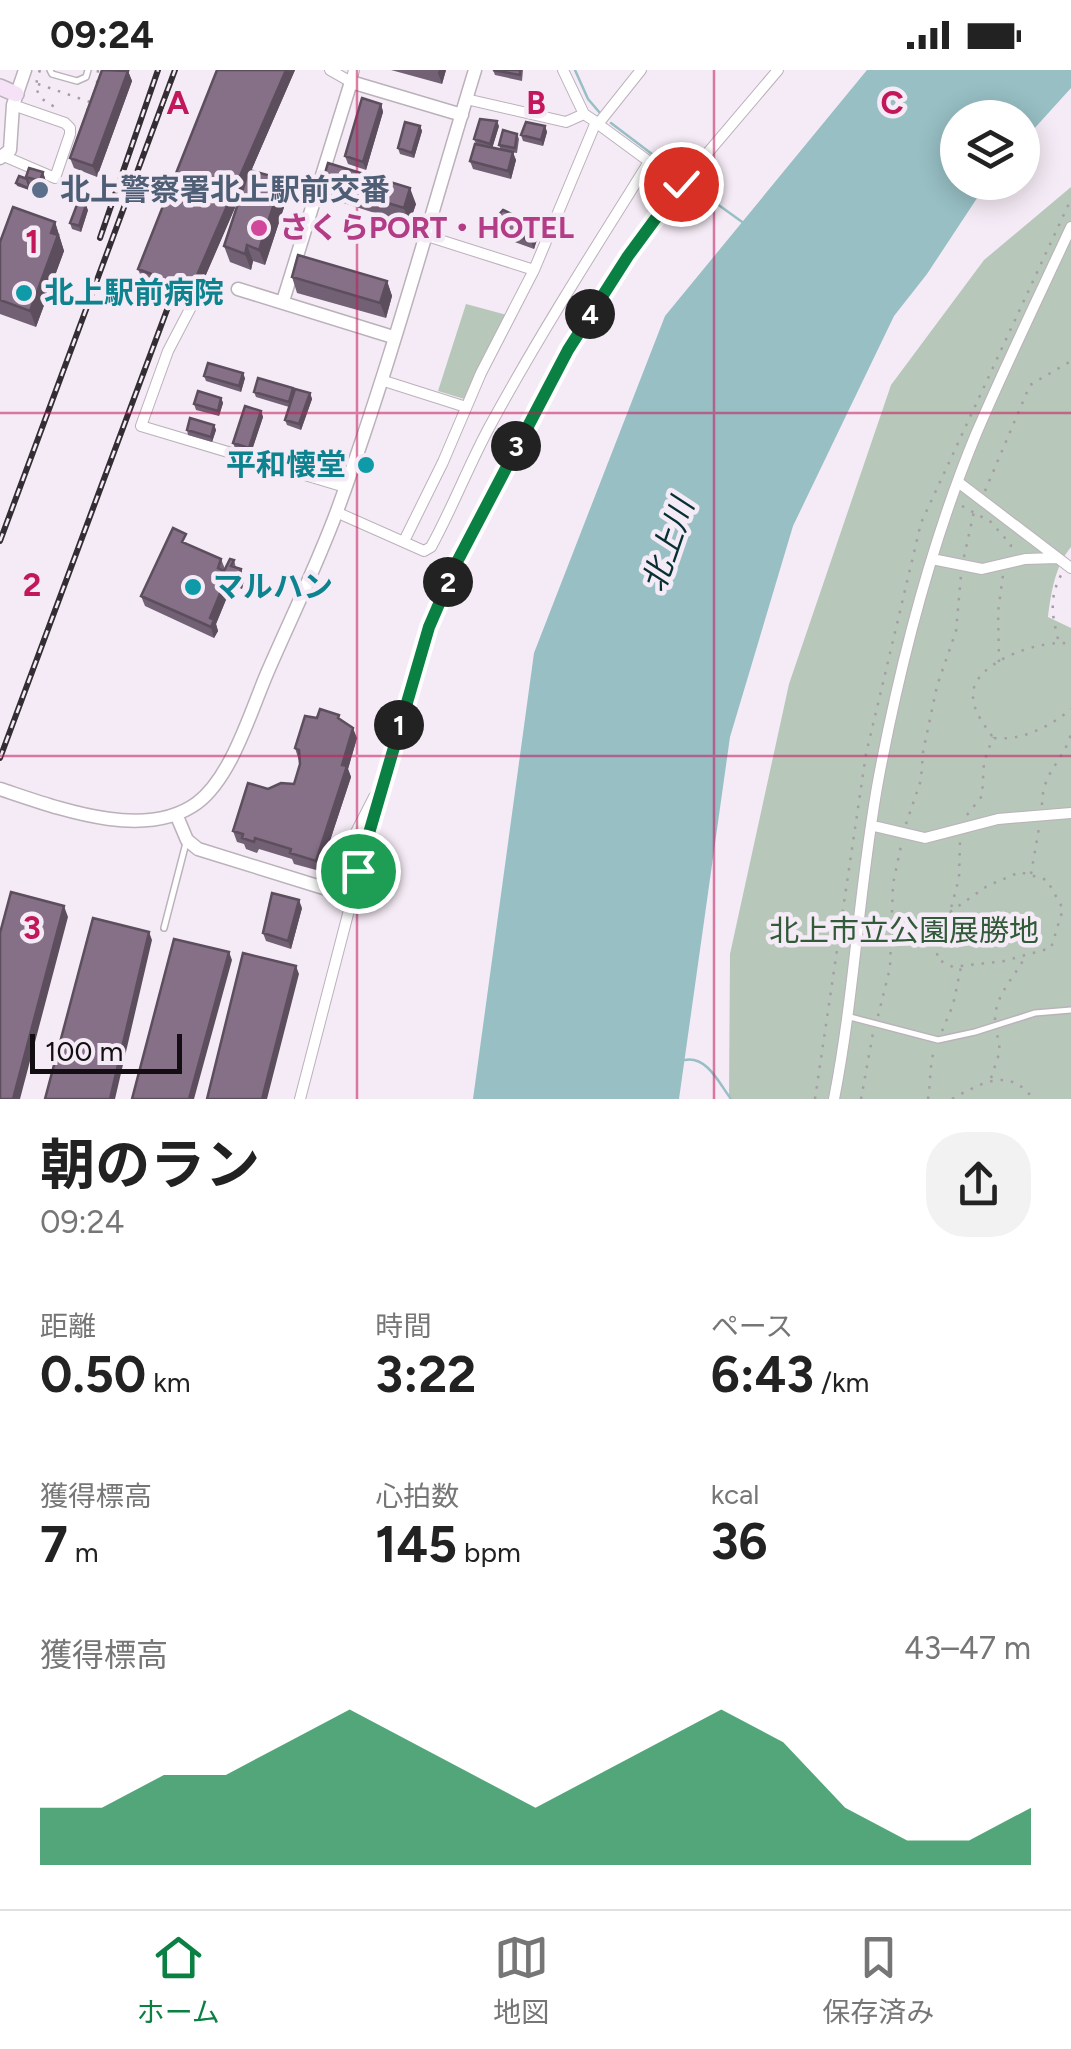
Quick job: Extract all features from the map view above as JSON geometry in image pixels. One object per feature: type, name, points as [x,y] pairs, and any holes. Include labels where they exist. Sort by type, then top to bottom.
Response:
[{"type":"street","points":[[9,95],[70,128],[55,178],[3,157],[12,140],[9,95],[25,70]]},
{"type":"street","points":[[330,70],[462,115]]},
{"type":"street","points":[[0,789],[72,812],[119,820],[148,820],[176,814],[196,804],[213,788],[226,768],[336,512],[475,70]]},
{"type":"street","points":[[404,541],[534,270],[596,122],[584,114],[563,70]]},
{"type":"street","points":[[641,70],[598,124],[681,184]]},
{"type":"street","points":[[300,1099],[382,783],[429,627],[492,490],[568,350],[628,256],[681,184],[778,70]]},
{"type":"street","points":[[283,301],[352,76]]},
{"type":"street","points":[[466,99],[566,122],[584,114]]},
{"type":"street","points":[[336,512],[424,550],[431,547],[488,429],[551,317],[649,162]]},
{"type":"street","points":[[834,1099],[850,1017],[864,866],[880,773],[932,559],[958,482],[1028,316],[1071,227]]},
{"type":"street","points":[[424,236],[534,270]]},
{"type":"street","points":[[238,288],[393,337]]},
{"type":"street","points":[[191,307],[168,351],[142,426],[344,487]]},
{"type":"street","points":[[380,380],[466,407]]},
{"type":"street","points":[[958,482],[1066,563]]},
{"type":"street","points":[[932,559],[982,569],[1026,559],[1066,563]]},
{"type":"street","points":[[176,814],[187,840],[198,848],[327,889],[382,783]]},
{"type":"street","points":[[878,827],[925,838],[998,819],[1071,813]]},
{"type":"lane","points":[[50,70],[52,74],[77,80],[86,77],[88,70]]},
{"type":"lane","points":[[164,928],[187,840]]},
{"type":"lane","points":[[850,1017],[938,1040],[1035,1013],[1071,1010]]},
{"type":"path","points":[[82,127],[98,70]]},
{"type":"path","points":[[35,82],[90,102]]},
{"type":"path","points":[[861,1099],[874,1024],[890,968],[894,884],[903,833],[922,780],[936,686],[956,631],[972,511],[981,500],[1030,385],[1071,361]]},
{"type":"path","points":[[1058,641],[1051,606],[1053,591],[1066,563]]},
{"type":"path","points":[[993,737],[976,713],[973,691],[983,670],[1027,649],[1058,641],[1071,644]]},
{"type":"path","points":[[993,737],[1028,734],[1060,719],[1071,709]]},
{"type":"path","points":[[1042,808],[1050,767],[1066,753],[1071,734]]},
{"type":"path","points":[[962,823],[982,796],[984,762],[993,737]]},
{"type":"path","points":[[1030,876],[1042,821]]},
{"type":"path","points":[[950,912],[987,886],[1020,872],[1047,880],[1063,909],[1051,948],[1004,961],[952,967],[937,959],[938,930],[950,912],[959,878],[961,836]]},
{"type":"path","points":[[952,1099],[991,1078],[1011,1079],[1026,1088],[1033,1099]]},
{"type":"green space","name":"北上市立公園展勝地","points":[[1071,187],[1071,547],[1057,571],[1048,617],[1071,628],[1071,1099],[729,1099],[730,954],[789,684],[891,385],[984,260]]},
{"type":"green space","points":[[466,304],[507,315],[464,399],[438,391]]},
{"type":"water","name":"北上川","points":[[867,70],[1071,70],[1071,88],[1040,122],[1040,100],[940,100],[940,200],[976,200],[894,316],[793,526],[730,737],[679,1099],[473,1099],[534,653],[665,316]]},
{"type":"building","points":[[102,70],[128,71],[93,166],[70,158]]},
{"type":"building","points":[[217,70],[286,70],[191,289],[138,269]]},
{"type":"building","points":[[493,70],[520,70],[520,75]]},
{"type":"building","points":[[362,98],[381,104],[363,162],[345,156]]},
{"type":"building","points":[[480,119],[497,121],[490,144],[474,139]]},
{"type":"building","points":[[405,122],[420,126],[412,153],[398,148]]},
{"type":"building","points":[[526,122],[545,126],[541,140],[521,135]]},
{"type":"building","points":[[503,130],[517,134],[515,148],[499,145]]},
{"type":"building","points":[[475,144],[513,152],[508,171],[470,161]]},
{"type":"building","points":[[328,163],[410,188],[404,208],[322,183]]},
{"type":"building","points":[[29,168],[43,172],[40,181],[26,177]]},
{"type":"building","points":[[249,170],[282,179],[259,250],[247,245],[245,254],[224,246]]},
{"type":"building","points":[[19,176],[27,179],[28,188],[16,183]]},
{"type":"building","points":[[78,202],[86,205],[79,226],[70,223]]},
{"type":"building","name":"北上駅前病院","points":[[13,207],[55,222],[51,233],[58,235],[30,311],[0,300],[0,242]]},
{"type":"building","points":[[503,210],[536,225],[531,241],[506,232],[509,224],[496,218]]},
{"type":"building","points":[[298,255],[387,281],[380,303],[292,277]]},
{"type":"building","points":[[208,363],[243,373],[239,386],[204,376]]},
{"type":"building","points":[[258,378],[293,388],[289,402],[254,392]]},
{"type":"building","points":[[295,389],[310,393],[299,424],[285,420]]},
{"type":"building","points":[[198,391],[221,398],[218,411],[194,404]]},
{"type":"building","points":[[245,406],[261,411],[249,448],[233,443]]},
{"type":"building","points":[[190,418],[214,425],[211,437],[187,430]]},
{"type":"building","name":"マルハン","points":[[173,528],[186,534],[182,542],[221,559],[218,568],[224,571],[230,559],[234,560],[231,566],[241,569],[238,578],[228,574],[210,618],[214,620],[211,627],[141,596]]},
{"type":"building","points":[[320,709],[339,715],[353,728],[342,765],[347,766],[316,861],[290,853],[291,849],[242,838],[243,834],[233,831],[248,783],[268,789],[281,783],[294,784],[300,764],[299,750],[295,748],[305,716],[317,718]]},
{"type":"building","points":[[11,892],[64,906],[13,1099],[0,1099],[0,933]]},
{"type":"building","points":[[272,893],[299,900],[288,941],[263,933]]},
{"type":"building","points":[[93,918],[149,932],[110,1099],[45,1099]]},
{"type":"building","points":[[174,939],[229,952],[189,1099],[132,1099]]},
{"type":"building","points":[[243,953],[296,966],[262,1099],[207,1099]]},
{"type":"waterway","points":[[575,70],[588,99],[600,113]]},
{"type":"waterway","points":[[611,123],[677,173]]},
{"type":"waterway","points":[[706,196],[745,224]]},
{"type":"waterway","points":[[685,1060],[706,1066],[731,1099]]},
{"type":"railway","points":[[100,238],[158,70]]},
{"type":"railway","points":[[0,541],[175,70]]},
{"type":"railway","points":[[0,758],[174,291]]},
{"type":"place","name":"北上警察署北上駅前交番","points":[[40,190]]},
{"type":"place","name":"さくらPORT・HOTEL","points":[[259,228]]},
{"type":"place","name":"北上駅前病院","points":[[24,293]]},
{"type":"place","name":"平和懐堂","points":[[366,465]]},
{"type":"place","name":"マルハン","points":[[193,587]]},
{"type":"route","points":[[358,871],[429,627],[458,560],[568,350],[628,256],[681,184]]}]
